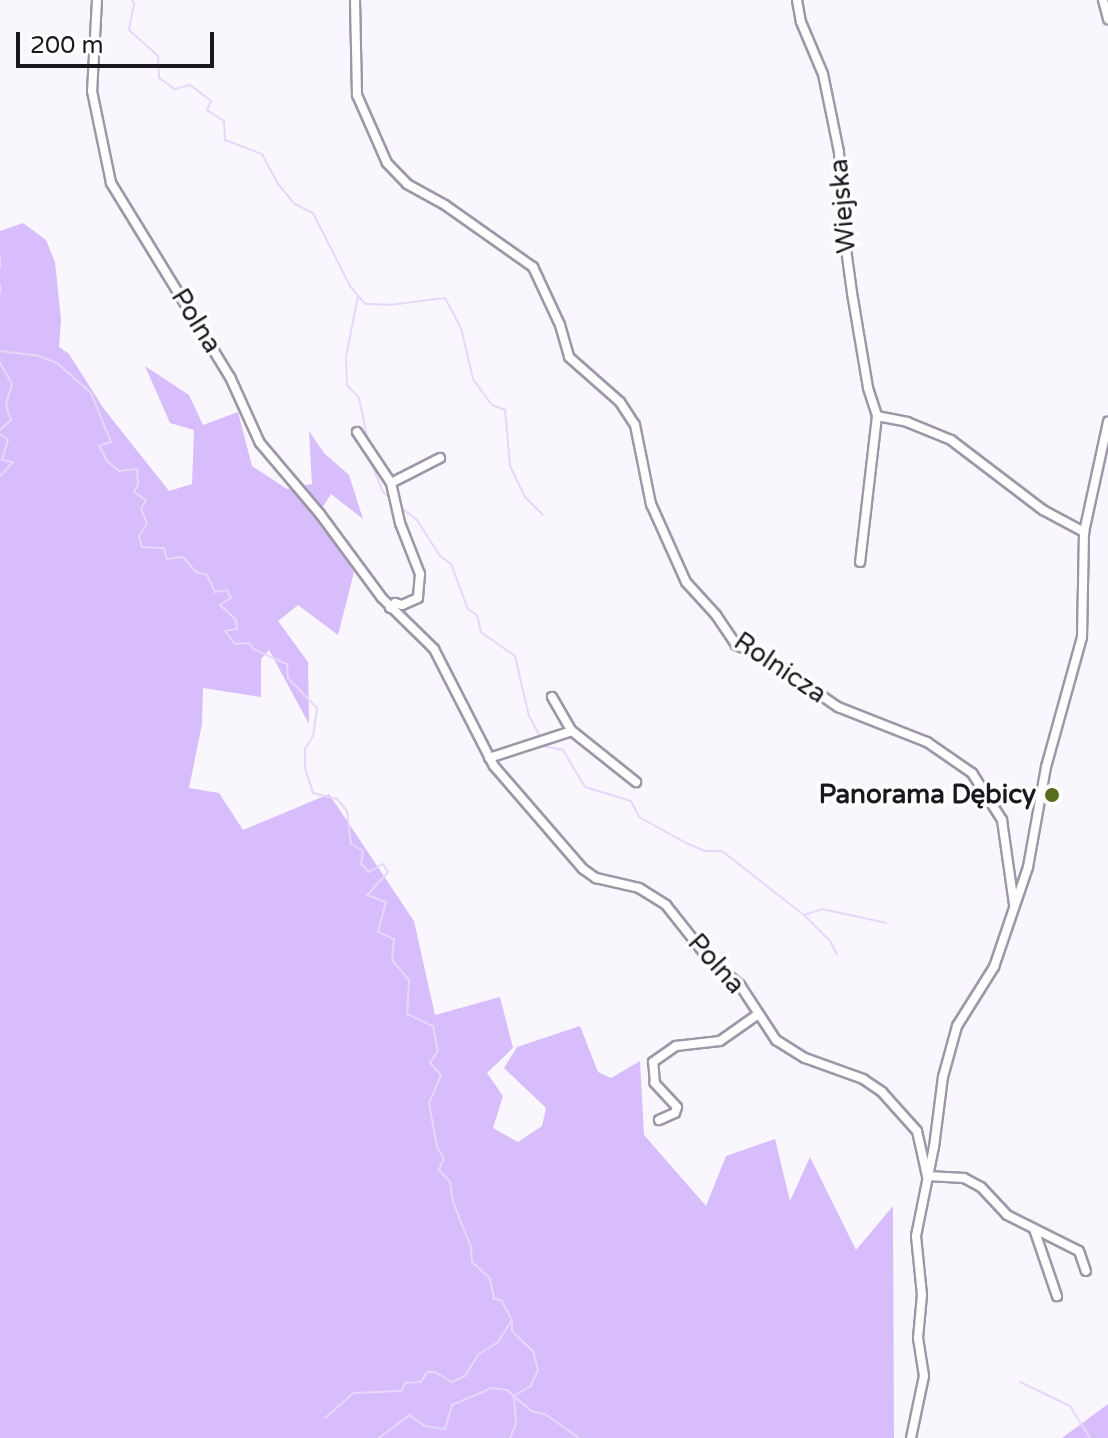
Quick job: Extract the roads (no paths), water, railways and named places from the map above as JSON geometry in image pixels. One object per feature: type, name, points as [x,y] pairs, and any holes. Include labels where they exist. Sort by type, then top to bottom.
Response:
[{"type":"street","name":"Polna","points":[[97,0],[92,91],[104,160],[114,191],[216,352],[237,389],[256,437],[390,608],[438,655],[489,758],[527,808],[583,869],[596,878],[639,888],[666,905],[708,958],[740,985],[770,1034],[789,1049],[863,1079],[892,1102],[917,1131],[927,1176]]},
{"type":"street","name":"Rolnicza","points":[[355,0],[357,95],[387,163],[399,177],[533,267],[560,325],[569,357],[614,396],[635,425],[651,504],[686,582],[716,615],[736,645],[766,657],[838,707],[927,742],[972,773],[1002,820],[1014,904]]},
{"type":"street","name":"Wiejska","points":[[797,0],[803,28],[823,74],[840,159],[843,227],[852,293],[868,388],[877,416],[860,562]]},
{"type":"street","points":[[1103,0],[1108,19]]},
{"type":"street","points":[[877,416],[907,422],[951,440],[1043,510],[1084,532]]},
{"type":"street","points":[[911,1438],[924,1376],[918,1338],[922,1295],[916,1236],[952,1040],[994,967],[1028,867],[1043,777],[1082,637],[1084,532],[1108,422]]},
{"type":"street","points":[[357,432],[391,483],[395,508],[421,584],[418,598],[402,605],[395,603],[390,608]]},
{"type":"street","points":[[391,483],[440,458]]},
{"type":"street","points":[[552,697],[572,731],[636,782]]},
{"type":"street","points":[[489,758],[572,731]]},
{"type":"street","points":[[659,1120],[675,1113],[677,1107],[655,1083],[653,1062],[676,1046],[720,1041],[757,1015]]},
{"type":"street","points":[[927,1176],[964,1178],[981,1187],[1007,1215],[1079,1251],[1086,1271]]},
{"type":"street","points":[[1034,1229],[1057,1296]]},
{"type":"waterway","points":[[132,0],[129,30],[158,56],[159,78],[175,89],[190,85],[211,101],[207,110],[224,121],[225,140],[262,154],[278,184],[295,204],[313,213],[350,286],[365,304],[390,305],[445,298],[461,328],[473,379],[492,405],[505,410],[510,466],[525,497],[543,515]]},
{"type":"waterway","points":[[0,258],[0,268]]},
{"type":"waterway","points":[[0,285],[0,293]]},
{"type":"waterway","points":[[358,296],[346,357],[347,385],[359,398],[368,442]]},
{"type":"waterway","points":[[0,351],[39,356],[57,363],[91,393],[111,442],[99,446],[108,462],[119,471],[137,469],[138,484],[134,492],[146,500],[141,509],[147,523],[139,537],[142,547],[164,548],[167,559],[183,557],[196,572],[207,575],[215,592],[227,590],[231,598],[220,605],[236,620],[237,629],[225,631],[235,644],[249,643],[253,649],[287,664],[288,678],[317,708],[313,736],[305,749],[305,768],[313,793],[337,799],[347,811],[351,844],[363,851],[361,864],[369,872],[383,864],[388,872],[367,895],[386,902],[378,932],[394,939],[392,960],[409,980],[407,1014],[433,1026],[438,1051],[430,1063],[441,1075],[429,1103],[437,1147],[444,1158],[439,1170],[450,1182],[453,1202],[471,1247],[472,1262],[490,1278],[494,1299],[501,1300],[512,1320],[512,1331],[533,1351],[538,1370],[531,1386],[514,1396],[516,1424],[510,1438]]},
{"type":"waterway","points":[[0,363],[12,384],[6,405],[11,420],[0,430]]},
{"type":"waterway","points":[[0,434],[8,440],[2,460],[13,462],[0,476]]},
{"type":"waterway","points":[[370,460],[383,492],[391,499]]},
{"type":"waterway","points":[[399,506],[417,520],[440,556],[451,564],[468,609],[477,615],[481,632],[515,656],[529,716],[542,739]]},
{"type":"waterway","points":[[543,746],[563,750],[585,787],[631,801],[639,817],[686,843],[705,851],[722,851],[804,915],[822,909],[887,923]]},
{"type":"waterway","points":[[805,916],[830,941],[837,954]]},
{"type":"waterway","points":[[325,1418],[354,1393],[401,1391],[405,1383],[421,1382],[427,1372],[435,1372],[452,1382],[465,1376],[479,1354],[498,1342],[511,1321]]},
{"type":"waterway","points":[[1020,1382],[1070,1406],[1090,1438]]},
{"type":"waterway","points":[[379,1438],[409,1415],[425,1426],[445,1429],[452,1405],[492,1388],[507,1390],[531,1411],[545,1414],[579,1438]]},
{"type":"place","name":"Panorama Dębicy","points":[[1052,795]]}]
